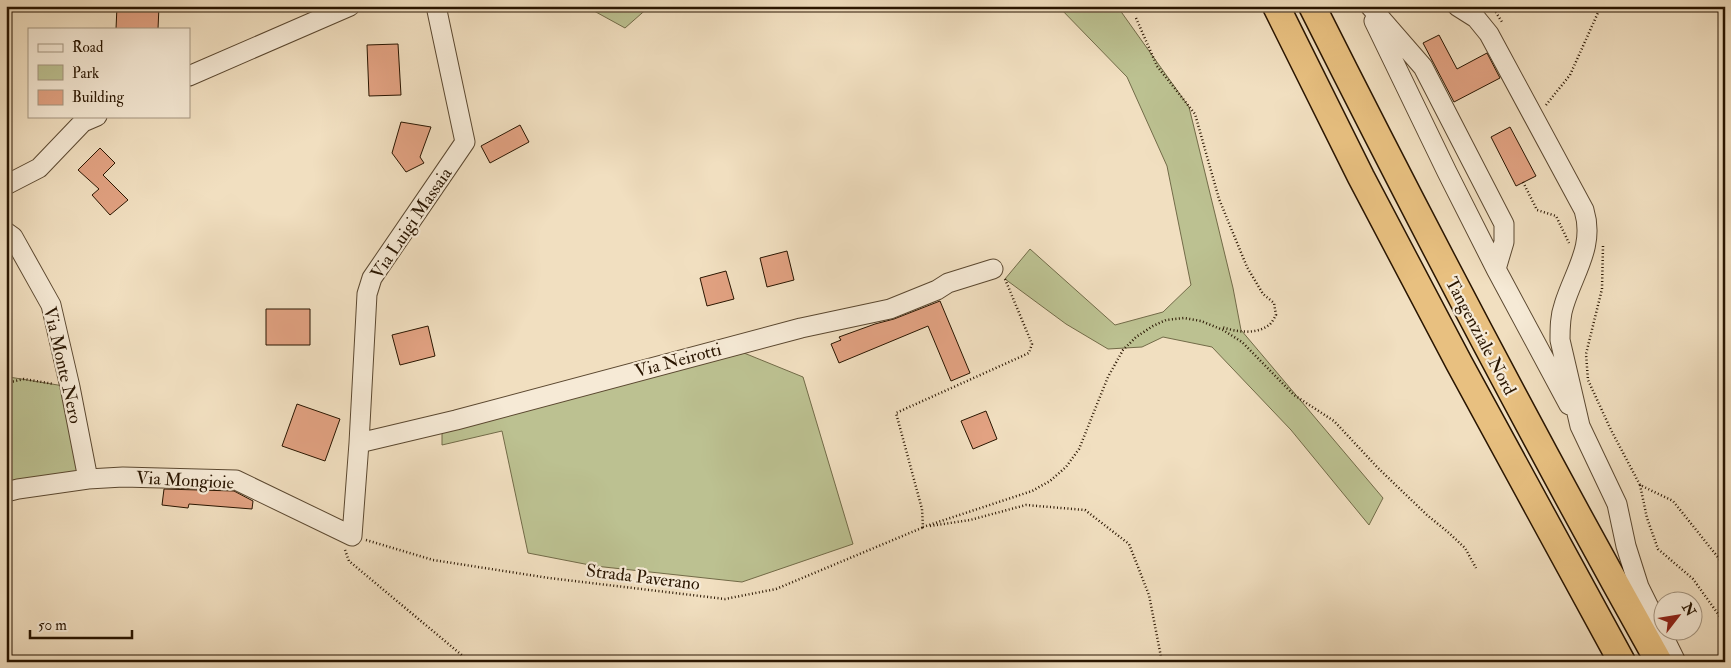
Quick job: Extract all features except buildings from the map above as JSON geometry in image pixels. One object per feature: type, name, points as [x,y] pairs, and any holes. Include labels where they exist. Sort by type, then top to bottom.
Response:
[{"type":"highway","name":"Tangenziale Nord","points":[[1276,6],[1361,177],[1622,662]]},
{"type":"highway","name":"Tangenziale Nord","points":[[1312,6],[1398,178],[1492,357],[1659,662]]},
{"type":"street","points":[[190,76],[350,6]]},
{"type":"street","name":"Via Luigi Massaia","points":[[352,536],[367,294],[372,278],[465,142],[436,6]]},
{"type":"street","points":[[1369,6],[1423,67],[1504,224],[1504,242],[1496,269]]},
{"type":"street","points":[[1369,6],[1446,172],[1580,426],[1617,504],[1626,546],[1639,587],[1676,662]]},
{"type":"street","points":[[1457,6],[1476,18],[1489,34],[1588,222],[1587,244],[1563,306],[1560,329],[1560,340],[1580,426]]},
{"type":"street","points":[[6,184],[39,168],[83,122],[92,118]]},
{"type":"street","name":"Via Monte Nero","points":[[6,232],[12,236],[51,305],[70,387],[88,479]]},
{"type":"street","name":"Via Neirotti","points":[[359,443],[456,420],[801,328],[890,309],[937,290],[948,283],[993,268]]},
{"type":"street","name":"Via Mongioie","points":[[6,492],[88,479],[151,477],[236,480],[352,536]]},
{"type":"path","points":[[1492,6],[1506,30]]},
{"type":"path","points":[[1541,97],[1546,105],[1570,74],[1601,6]]},
{"type":"path","points":[[993,268],[1003,275],[1032,344],[1029,354],[896,413],[922,509],[923,527],[1032,491],[1050,481],[1066,466],[1079,449],[1108,377],[1123,350],[1136,337],[1153,326],[1166,320],[1184,318],[1201,321],[1235,332],[1252,331],[1270,325],[1276,315],[1274,303],[1263,294],[1247,267],[1219,199],[1194,114],[1157,66],[1136,18]]},
{"type":"path","points":[[1523,182],[1537,210],[1556,216],[1570,246]]},
{"type":"path","points":[[1602,239],[1602,289],[1586,354],[1588,380],[1611,430],[1640,485],[1647,518],[1658,549],[1693,579],[1725,621]]},
{"type":"path","points":[[1201,321],[1223,330],[1242,342],[1294,395],[1334,421],[1378,468],[1465,548],[1476,568]]},
{"type":"path","points":[[6,383],[24,379],[70,387]]},
{"type":"path","points":[[1640,485],[1673,501],[1725,566]]},
{"type":"path","name":"Strada Paverano","points":[[352,536],[443,562],[549,578],[725,599],[776,589],[923,527],[970,520],[1026,505],[1085,510],[1129,544],[1149,595],[1162,662]]},
{"type":"path","points":[[335,528],[349,561],[470,662]]},
{"type":"green space","points":[[585,6],[650,6],[625,28]]},
{"type":"green space","points":[[1058,6],[1117,6],[1189,107],[1233,288],[1241,330],[1383,498],[1369,525],[1291,430],[1212,347],[1163,337],[1142,347],[1108,349],[1066,324],[1005,279],[1030,249],[1115,325],[1163,312],[1191,285],[1167,166],[1127,77]]},
{"type":"green space","points":[[744,353],[803,377],[853,544],[742,582],[595,566],[528,553],[502,431],[442,445],[442,431]]},
{"type":"green space","points":[[6,364],[9,377],[70,387],[79,471],[6,492]]}]
